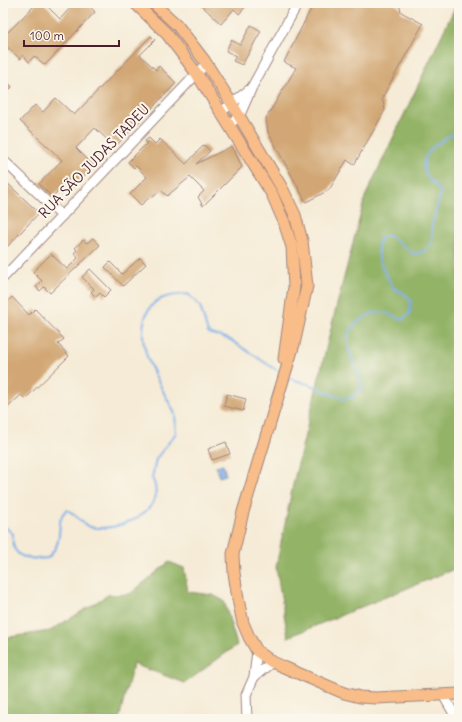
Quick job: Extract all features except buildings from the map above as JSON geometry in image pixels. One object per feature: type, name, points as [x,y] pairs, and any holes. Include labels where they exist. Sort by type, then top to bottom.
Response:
[{"type":"main road","points":[[135,3],[168,34],[222,112],[272,194],[284,222],[292,247],[294,287],[285,345],[282,377]]},
{"type":"main road","points":[[153,3],[177,25],[206,64],[232,104],[282,188],[295,215],[302,241],[307,286],[294,344],[282,377],[243,512],[233,554],[234,573],[243,623],[257,651],[272,662],[324,686],[360,697],[459,694]]},
{"type":"main road","points":[[168,34],[177,25]]},
{"type":"main road","points":[[294,287],[307,286]]},
{"type":"street","points":[[230,124],[239,117],[252,87],[298,3]]},
{"type":"street","name":"RUA SÃO JUDAS TADEU","points":[[3,278],[206,64]]},
{"type":"street","points":[[222,112],[252,87]]},
{"type":"street","points":[[3,160],[62,216]]},
{"type":"street","points":[[247,719],[246,695],[254,677],[257,651]]},
{"type":"street","points":[[254,677],[272,662]]},
{"type":"street","points":[[443,695],[457,719]]},
{"type":"green space","points":[[457,3],[459,3],[459,567],[288,637],[276,567],[294,480],[365,197]]},
{"type":"green space","points":[[169,562],[184,568],[188,592],[213,595],[224,601],[237,645],[185,683],[133,664],[119,719],[3,719],[3,638],[50,631],[108,595],[130,594]]},
{"type":"water","points":[[223,465],[226,475],[219,477],[216,466]]},
{"type":"waterway","points":[[288,378],[308,384],[343,399],[353,397],[362,387],[360,377],[349,349],[349,333],[355,325],[365,317],[374,313],[393,315],[402,320],[410,313],[411,300],[402,292],[393,288],[380,263],[378,250],[381,236],[390,236],[414,254],[425,251],[432,242],[432,225],[441,192],[427,176],[424,168],[424,161],[432,148],[459,130]]},
{"type":"waterway","points":[[3,525],[13,534],[14,549],[17,553],[27,558],[48,558],[57,545],[61,517],[66,510],[73,513],[87,526],[102,528],[114,527],[138,517],[147,510],[154,500],[156,490],[152,478],[156,459],[176,433],[174,412],[151,367],[143,338],[145,318],[148,311],[156,301],[168,296],[188,294],[200,306],[208,333],[229,339],[278,371]]}]
